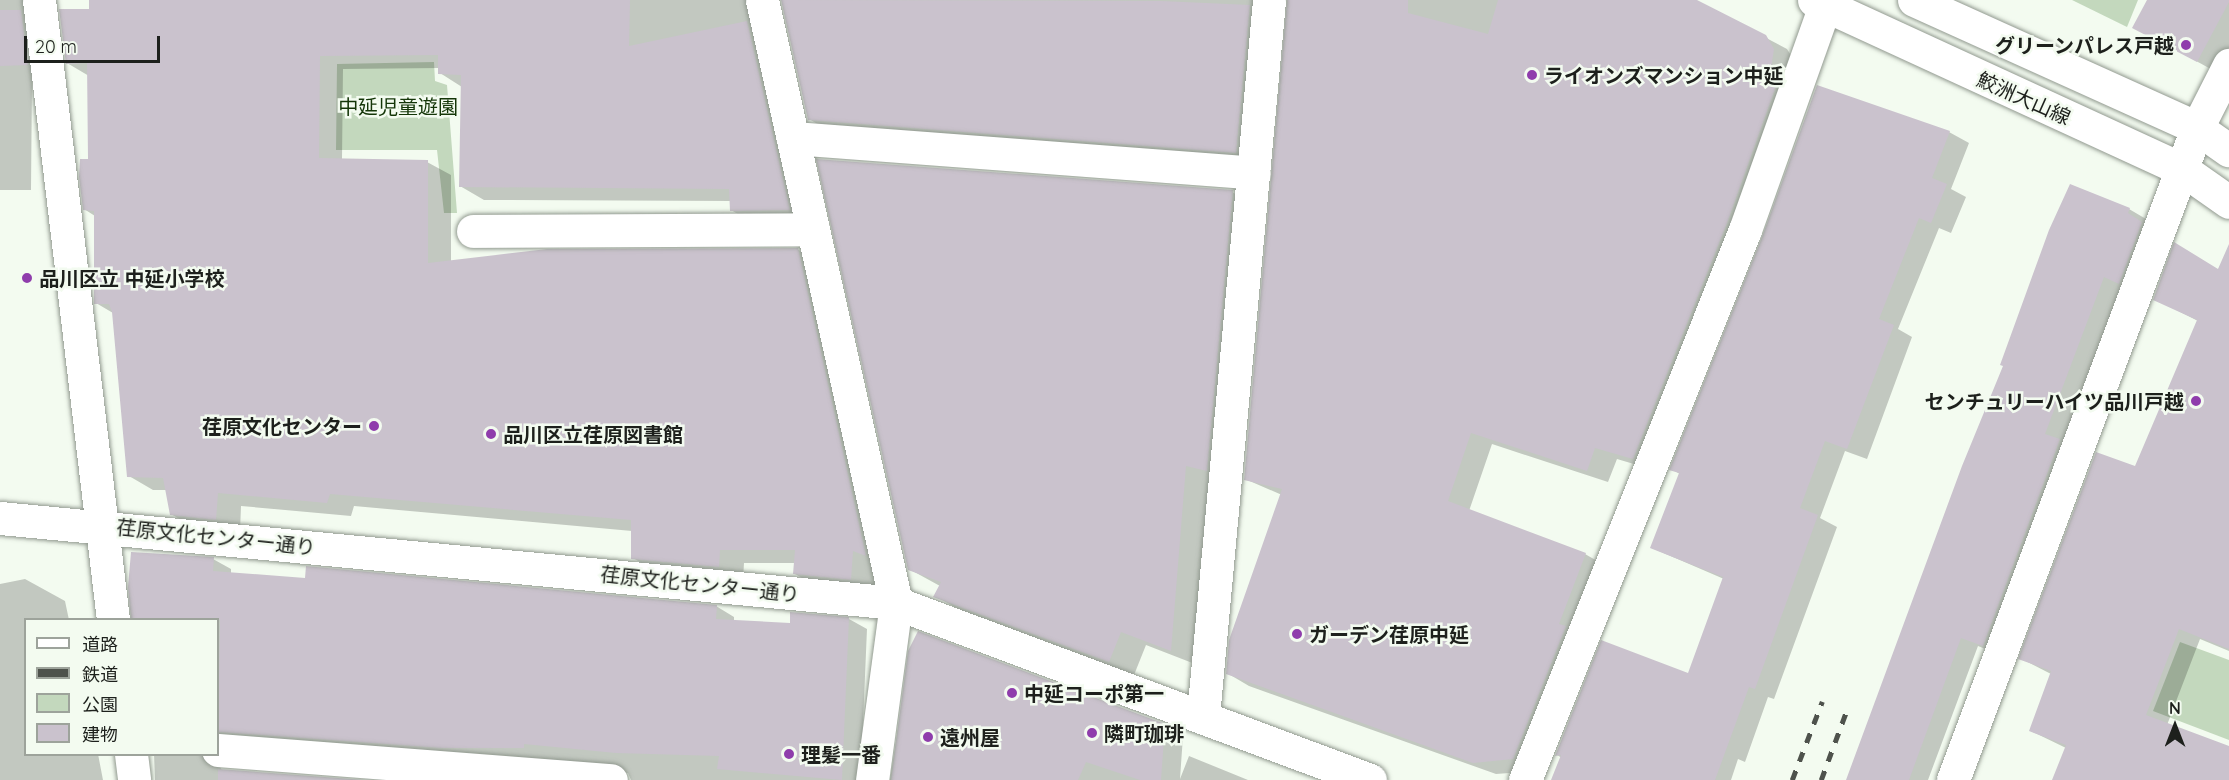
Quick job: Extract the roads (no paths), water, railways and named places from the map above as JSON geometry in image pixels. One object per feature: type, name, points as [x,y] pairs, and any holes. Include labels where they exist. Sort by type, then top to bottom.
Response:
[{"type":"street","points":[[39,0],[113,618]]},
{"type":"street","points":[[762,0],[896,603],[872,780]]},
{"type":"street","points":[[1203,716],[1269,0]]},
{"type":"street","points":[[1914,0],[2197,128],[2229,150]]},
{"type":"street","points":[[1525,780],[1745,230],[1819,3]]},
{"type":"street","name":"鮫洲大山線","points":[[1819,3],[2182,168],[2229,202]]},
{"type":"street","points":[[1953,780],[2197,128],[2229,65]]},
{"type":"street","points":[[793,138],[1254,173]]},
{"type":"street","points":[[473,231],[813,229]]},
{"type":"street","name":"荏原文化センター通り","points":[[0,518],[896,603],[1370,780]]},
{"type":"street","points":[[219,750],[611,780]]},
{"type":"street","points":[[131,756],[134,780]]},
{"type":"railway","points":[[1792,780],[1822,702]]},
{"type":"railway","points":[[1821,780],[1846,712]]},
{"type":"place","name":"グリーンパレス戸越","points":[[2186,45]]},
{"type":"place","name":"ライオンズマンション中延","points":[[1532,75]]},
{"type":"place","name":"品川区立 中延小学校","points":[[27,278]]},
{"type":"place","name":"センチュリーハイツ品川戸越","points":[[2196,401]]},
{"type":"place","name":"荏原文化センター","points":[[374,426]]},
{"type":"place","name":"品川区立荏原図書館","points":[[491,434]]},
{"type":"place","name":"ガーデン荏原中延","points":[[1297,634]]},
{"type":"place","name":"中延コーポ第一","points":[[1012,693]]},
{"type":"place","name":"隣町珈琲","points":[[1092,733]]},
{"type":"place","name":"遠州屋","points":[[928,737]]},
{"type":"place","name":"理髪一番","points":[[789,754]]},
{"type":"park label","name":"中延児童遊園","points":[[398,106]]}]
